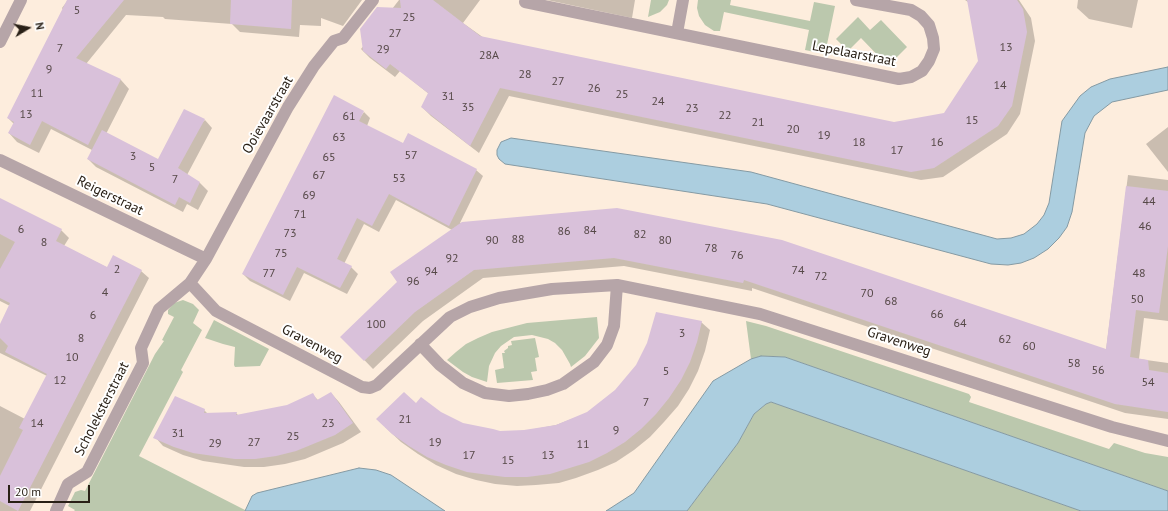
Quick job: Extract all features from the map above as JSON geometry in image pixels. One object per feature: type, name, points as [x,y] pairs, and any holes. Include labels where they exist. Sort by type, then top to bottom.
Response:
[{"type":"street","points":[[0,42],[21,0]]},
{"type":"street","name":"Ooievaarstraat","points":[[206,259],[288,107],[314,66],[334,41],[343,38],[373,0]]},
{"type":"street","points":[[677,33],[683,0]]},
{"type":"street","name":"Lepelaarstraat","points":[[525,2],[899,79],[911,77],[922,71],[929,62],[934,50],[933,38],[929,24],[921,16],[911,10],[856,0]]},
{"type":"street","name":"Reigerstraat","points":[[0,160],[206,259]]},
{"type":"street","name":"Scholeksterstraat","points":[[56,511],[68,484],[87,472],[143,363],[141,348],[159,309],[190,283],[206,259]]},
{"type":"street","name":"Gravenweg","points":[[190,283],[216,311],[362,387],[370,388],[377,385],[450,317],[477,304],[499,298],[552,289],[617,285],[760,314],[1112,427],[1168,441]]},
{"type":"street","points":[[420,344],[440,365],[463,383],[485,393],[508,396],[547,390],[563,384],[594,362],[607,345],[614,326],[617,285]]},
{"type":"green space","points":[[651,0],[669,0],[667,5],[660,12],[648,17]]},
{"type":"green space","points":[[698,0],[731,0],[730,5],[810,21],[814,2],[835,6],[825,54],[805,50],[809,30],[724,12],[720,31],[714,31],[705,25],[699,16],[697,8]]},
{"type":"green space","points":[[858,17],[870,30],[881,20],[907,47],[888,66],[861,38],[848,51],[836,39]]},
{"type":"green space","points":[[183,300],[193,304],[199,310],[193,323],[202,330],[181,370],[183,372],[139,456],[245,511],[74,511],[75,510],[68,506],[75,492],[81,490],[85,491],[155,354],[164,341],[162,340],[174,317],[168,314],[168,310],[174,303]]},
{"type":"green space","points":[[597,317],[599,338],[585,356],[571,367],[562,350],[555,343],[548,339],[532,335],[514,337],[501,346],[495,353],[489,366],[487,382],[472,377],[447,360],[466,344],[492,332],[527,323]]},
{"type":"green space","points":[[214,320],[269,349],[260,366],[235,367],[235,347],[205,338]]},
{"type":"green space","points":[[746,321],[766,326],[969,394],[971,397],[969,402],[1109,449],[1114,443],[1145,453],[1168,457],[1168,491],[785,357],[761,356],[751,359]]},
{"type":"green space","points":[[535,338],[539,357],[535,358],[537,371],[531,372],[533,380],[497,383],[495,370],[504,368],[502,353],[505,353],[504,351],[508,348],[508,346],[512,345],[511,341]]},
{"type":"green space","points":[[771,402],[1081,511],[687,511],[738,443],[754,414],[766,404]]},
{"type":"water","points":[[1168,67],[1168,90],[1112,102],[1094,116],[1085,133],[1072,212],[1067,227],[1048,249],[1034,258],[1021,263],[1008,265],[991,264],[767,204],[505,164],[497,155],[497,150],[501,142],[511,138],[751,172],[997,239],[1011,238],[1024,234],[1037,224],[1044,215],[1049,203],[1062,121],[1080,96],[1091,87],[1110,79]]},
{"type":"water","points":[[761,356],[785,357],[1168,491],[1168,511],[1081,511],[771,402],[766,404],[754,414],[738,443],[687,511],[606,511],[634,493],[713,381],[751,359]]},
{"type":"water","points":[[359,468],[376,470],[391,475],[445,511],[245,511],[252,496],[257,493]]},
{"type":"building","points":[[67,0],[124,0],[76,58],[121,79],[88,145],[42,121],[30,145],[8,133],[14,122],[7,118]]},
{"type":"building","points":[[231,0],[292,0],[291,29],[230,24]]},
{"type":"building","points":[[400,0],[433,0],[480,36],[894,122],[944,113],[978,61],[967,0],[1017,0],[1023,9],[1027,32],[1012,106],[998,126],[934,168],[911,172],[500,88],[470,146],[421,107],[428,93],[390,64],[386,69],[363,51],[360,29],[377,7],[401,8]]},
{"type":"building","points":[[334,95],[364,111],[359,121],[403,143],[408,133],[477,169],[449,226],[389,194],[372,226],[357,218],[337,259],[352,266],[340,288],[297,267],[283,295],[242,274]]},
{"type":"building","points":[[184,109],[205,119],[178,168],[200,182],[190,203],[179,197],[175,205],[87,159],[102,130],[158,159]]},
{"type":"building","points":[[1126,186],[1168,191],[1168,246],[1159,313],[1136,310],[1130,357],[1148,360],[1149,370],[1168,373],[1168,412],[1115,404],[744,280],[743,283],[614,258],[474,270],[415,312],[364,361],[340,337],[397,282],[390,272],[462,222],[617,208],[782,240],[1106,349]]},
{"type":"building","points":[[0,198],[62,229],[56,241],[107,267],[113,255],[142,270],[18,511],[0,501],[0,476],[23,430],[19,428],[47,374],[5,352],[8,346],[0,338],[0,324],[10,303],[0,298],[0,269],[15,242],[0,234]]},
{"type":"building","points":[[656,312],[702,321],[690,362],[681,380],[669,398],[641,429],[625,442],[589,462],[550,474],[527,477],[505,477],[467,472],[427,457],[392,434],[376,419],[404,392],[416,403],[421,397],[441,412],[463,423],[500,431],[524,430],[556,425],[587,412],[615,390],[636,365],[647,343]]},
{"type":"building","points":[[331,392],[353,423],[335,435],[296,451],[255,459],[235,459],[193,453],[153,438],[175,396],[205,409],[204,413],[237,412],[236,415],[287,405],[313,393],[317,400]]}]
